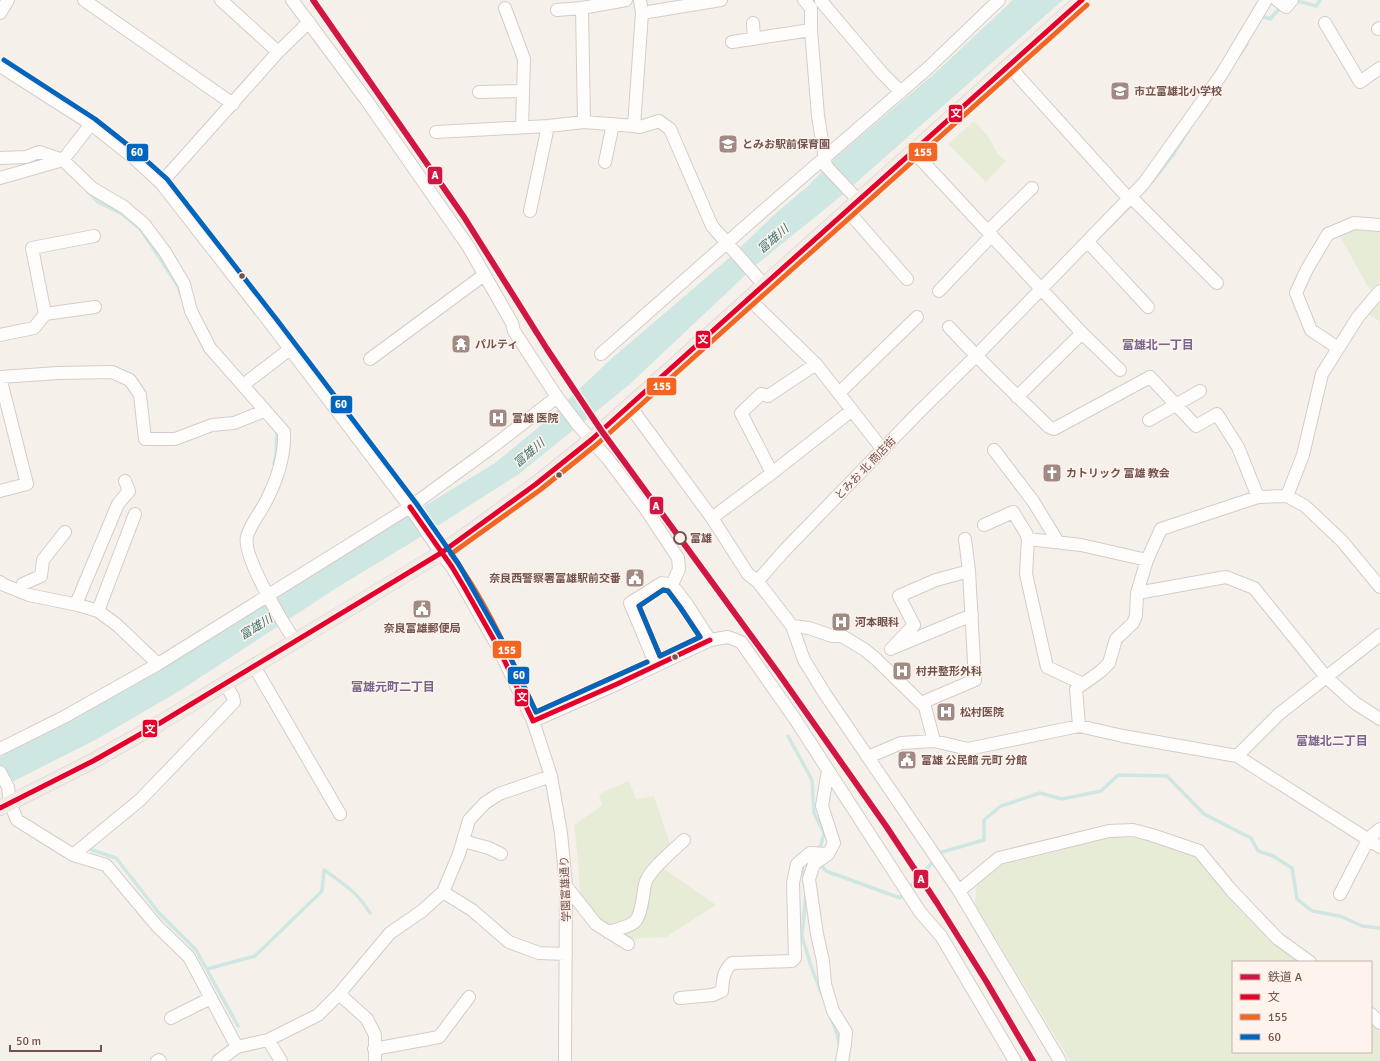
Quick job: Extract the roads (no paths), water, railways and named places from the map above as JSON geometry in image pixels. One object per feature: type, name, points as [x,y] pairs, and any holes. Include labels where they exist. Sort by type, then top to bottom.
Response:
[{"type":"main road","points":[[5,805],[93,761],[160,723],[254,666],[291,635],[441,553],[536,484],[590,440],[749,299],[851,200],[913,151],[1082,0]]},
{"type":"street","points":[[0,13],[8,0]]},
{"type":"street","points":[[84,0],[98,4],[233,104]]},
{"type":"street","points":[[221,0],[278,52]]},
{"type":"street","points":[[292,0],[372,107],[468,246],[512,323],[514,331],[558,398],[590,440],[608,459],[645,508],[678,558],[679,569],[672,585]]},
{"type":"street","points":[[557,10],[582,8],[626,0]]},
{"type":"street","points":[[634,126],[642,13],[640,0]]},
{"type":"street","points":[[642,13],[721,0]]},
{"type":"street","points":[[901,92],[882,73],[822,0],[808,4],[818,116],[826,162],[907,279]]},
{"type":"street","points":[[601,354],[730,247],[826,162],[999,0]]},
{"type":"street","points":[[1277,0],[1286,7],[1292,0]]},
{"type":"street","name":"とみお 北 商店街","points":[[758,582],[783,552],[1088,242],[1144,183],[1212,88],[1264,1]]},
{"type":"street","points":[[505,8],[524,59],[522,127]]},
{"type":"street","points":[[582,8],[584,122]]},
{"type":"street","points":[[161,183],[278,52],[309,22]]},
{"type":"street","points":[[752,23],[754,39]]},
{"type":"street","points":[[1325,23],[1360,82],[1380,68]]},
{"type":"street","points":[[732,42],[811,30]]},
{"type":"street","name":"学園富雄通り","points":[[0,66],[91,124],[134,158],[161,183],[410,507],[441,553],[452,566],[464,587],[498,647],[533,721],[551,776],[561,833],[566,886],[565,1061]]},
{"type":"street","points":[[1009,66],[1130,198],[1217,283]]},
{"type":"street","points":[[479,92],[523,91]]},
{"type":"street","points":[[436,132],[548,126],[584,122],[640,127],[659,121],[670,129],[712,226],[764,285]]},
{"type":"street","points":[[0,178],[63,160],[91,124]]},
{"type":"street","points":[[605,162],[613,124]]},
{"type":"street","points":[[530,211],[548,126]]},
{"type":"street","points":[[913,151],[1082,332],[1120,370]]},
{"type":"street","points":[[0,158],[26,157],[39,152],[63,160],[92,188],[124,207],[144,224],[165,252],[184,284],[191,311],[210,348],[243,385],[262,412],[284,432],[285,447],[273,489],[246,538],[249,556],[268,596],[291,635]]},
{"type":"street","points":[[939,291],[1032,188]]},
{"type":"street","points":[[1338,348],[1310,330],[1296,293],[1306,269],[1328,234],[1354,223],[1380,225]]},
{"type":"street","points":[[45,314],[32,248],[94,236]]},
{"type":"street","points":[[1088,242],[1148,306]]},
{"type":"street","points":[[370,360],[484,275]]},
{"type":"street","points":[[1287,496],[1303,455],[1322,374],[1358,317],[1380,291]]},
{"type":"street","points":[[749,299],[816,364],[851,411],[883,450]]},
{"type":"street","points":[[0,335],[34,328],[45,314],[95,308]]},
{"type":"street","points":[[839,393],[917,317]]},
{"type":"street","points":[[949,328],[1017,397],[1049,427],[1054,429],[1150,377],[1196,426],[1217,414],[1238,446],[1258,497]]},
{"type":"street","points":[[1017,397],[1082,332]]},
{"type":"street","points":[[243,385],[290,349]]},
{"type":"street","points":[[772,473],[741,413],[760,394],[768,396],[816,364]]},
{"type":"street","points":[[0,491],[27,484],[0,377],[58,373],[112,372],[130,380],[140,395],[145,439],[175,439],[212,425],[234,423],[262,412]]},
{"type":"street","points":[[1149,420],[1200,391]]},
{"type":"street","points":[[0,749],[64,717],[158,664],[410,507],[558,398]]},
{"type":"street","points":[[629,405],[712,518],[748,574],[758,582],[792,626],[804,660],[825,694],[959,891],[1060,1061]]},
{"type":"street","points":[[712,518],[851,411]]},
{"type":"street","points":[[994,450],[1033,501],[1058,542]]},
{"type":"street","points":[[76,604],[118,504],[129,491],[125,481]]},
{"type":"street","points":[[1079,726],[1076,688],[1101,671],[1109,663],[1116,640],[1133,623],[1136,616],[1137,593],[1147,560],[1161,529],[1258,497],[1287,496],[1305,506],[1342,541],[1380,586]]},
{"type":"street","points":[[984,525],[1013,512],[1028,539],[1026,574],[1047,667],[1083,684]]},
{"type":"street","points":[[98,612],[135,514]]},
{"type":"street","points":[[21,592],[23,584],[41,576],[43,560],[65,532]]},
{"type":"street","points":[[921,703],[975,680],[969,571],[965,539]]},
{"type":"street","points":[[1028,539],[1081,545],[1147,560]]},
{"type":"street","points":[[876,659],[890,649],[914,625],[900,596],[936,580],[969,571]]},
{"type":"street","points":[[1137,593],[1226,577],[1254,588],[1326,677],[1355,703],[1380,719]]},
{"type":"street","points":[[0,582],[29,595],[76,604],[98,612],[117,624],[158,664]]},
{"type":"street","points":[[656,665],[630,603],[662,582],[672,585],[686,603],[710,640]]},
{"type":"street","points":[[890,649],[972,615]]},
{"type":"street","points":[[792,626],[809,628],[832,636],[842,636],[865,650],[925,707],[934,741]]},
{"type":"street","points":[[1237,756],[1279,714],[1380,635]]},
{"type":"street","points":[[533,721],[617,684],[710,640],[728,637],[741,642],[795,719],[920,912],[941,936],[1015,1061]]},
{"type":"street","points":[[254,666],[340,814]]},
{"type":"street","points":[[74,855],[140,800],[234,702],[233,697],[225,683]]},
{"type":"street","points":[[868,757],[900,743],[934,741],[968,749],[1079,726],[1123,736],[1237,756],[1380,847]]},
{"type":"street","points":[[828,770],[822,806],[834,843],[828,854],[814,864],[809,879],[816,934],[823,961],[825,984],[833,1011],[846,1032],[842,1061]]},
{"type":"street","points":[[0,772],[8,787],[5,805],[17,820],[74,855],[106,865],[157,926],[189,957],[237,1047]]},
{"type":"street","points":[[218,1061],[237,1047],[268,1040],[318,1015],[390,933],[422,911],[443,892],[459,854],[469,820],[485,803],[499,794],[551,776]]},
{"type":"street","points":[[1340,894],[1368,838],[1380,829]]},
{"type":"street","points":[[959,891],[999,858],[1109,831],[1133,830],[1152,834],[1199,851],[1232,890],[1278,939],[1309,961]]},
{"type":"street","points":[[608,932],[632,924],[637,920],[641,912],[646,881],[653,871],[684,840]]},
{"type":"street","points":[[463,841],[489,848],[501,854]]},
{"type":"street","points":[[680,998],[713,995],[722,991],[723,977],[726,969],[732,963],[792,961],[795,958],[793,883],[797,864],[810,853],[828,854]]},
{"type":"street","points":[[566,886],[596,924],[628,944]]},
{"type":"street","points":[[443,892],[472,910],[509,942],[539,953],[566,954]]},
{"type":"street","points":[[338,994],[367,1019],[375,1035],[375,1055],[439,1038],[469,997]]},
{"type":"street","points":[[171,1018],[211,998]]},
{"type":"street","points":[[1372,1015],[1380,1023]]},
{"type":"street","points":[[268,1040],[281,1061]]},
{"type":"street","points":[[845,1044],[850,1056],[850,1061]]},
{"type":"water","name":"富雄川","points":[[1013,0],[1063,0],[841,196],[756,265],[630,384],[519,474],[338,587],[181,690],[97,739],[0,788],[0,757],[173,662],[264,604],[495,463],[539,427],[611,359],[728,259],[774,215],[808,186],[835,158],[935,73]]},
{"type":"waterway","points":[[1298,1],[1316,6],[1320,0]]},
{"type":"waterway","points":[[1260,19],[1262,16],[1270,19],[1280,8]]},
{"type":"waterway","points":[[1238,57],[1247,44]]},
{"type":"waterway","points":[[1152,182],[1173,155],[1188,131]]},
{"type":"waterway","points":[[89,192],[98,202],[122,214],[141,230],[178,286],[181,295]]},
{"type":"waterway","points":[[1098,238],[1133,203]]},
{"type":"waterway","points":[[274,464],[277,431]]},
{"type":"waterway","points":[[788,736],[812,780],[814,813],[824,833],[821,845],[815,851]]},
{"type":"waterway","points":[[908,889],[942,852],[984,840],[984,820],[1001,806],[1040,793],[1062,799],[1101,791],[1118,775],[1167,776],[1204,814],[1251,838],[1258,851],[1273,856],[1292,868],[1297,899],[1312,911],[1340,916],[1362,926],[1380,928]]},
{"type":"waterway","points":[[92,850],[116,858],[159,913],[196,950],[238,1026]]},
{"type":"waterway","points":[[802,863],[804,881]]},
{"type":"waterway","points":[[819,863],[826,871],[900,898],[904,893]]},
{"type":"waterway","points":[[207,969],[255,956],[322,891],[324,870],[355,894],[370,913]]},
{"type":"waterway","points":[[806,893],[802,936],[822,995]]},
{"type":"waterway","points":[[831,1018],[840,1048]]},
{"type":"rail line","name":"A","points":[[313,0],[464,217],[547,349],[601,430],[779,674],[886,826],[986,981],[1033,1061]]},
{"type":"place","name":"市立富雄北小学校","points":[[1120,91]]},
{"type":"place","name":"とみお駅前保育園","points":[[728,144]]},
{"type":"place","name":"パルティ","points":[[461,344]]},
{"type":"place","name":"富雄 医院","points":[[498,418]]},
{"type":"place","name":"カトリック 富雄 教会","points":[[1052,473]]},
{"type":"place","name":"富雄","points":[[680,538]]},
{"type":"place","name":"奈良西警察署富雄駅前交番","points":[[635,578]]},
{"type":"place","name":"奈良富雄郵便局","points":[[422,609]]},
{"type":"place","name":"河本眼科","points":[[841,622]]},
{"type":"place","name":"村井整形外科","points":[[902,671]]},
{"type":"place","name":"松村医院","points":[[946,712]]},
{"type":"place","name":"富雄 公民館 元町 分館","points":[[907,760]]},
{"type":"district","name":"富雄北一丁目","points":[[1158,345]]},
{"type":"district","name":"富雄元町二丁目","points":[[393,687]]},
{"type":"district","name":"富雄北二丁目","points":[[1332,741]]}]
